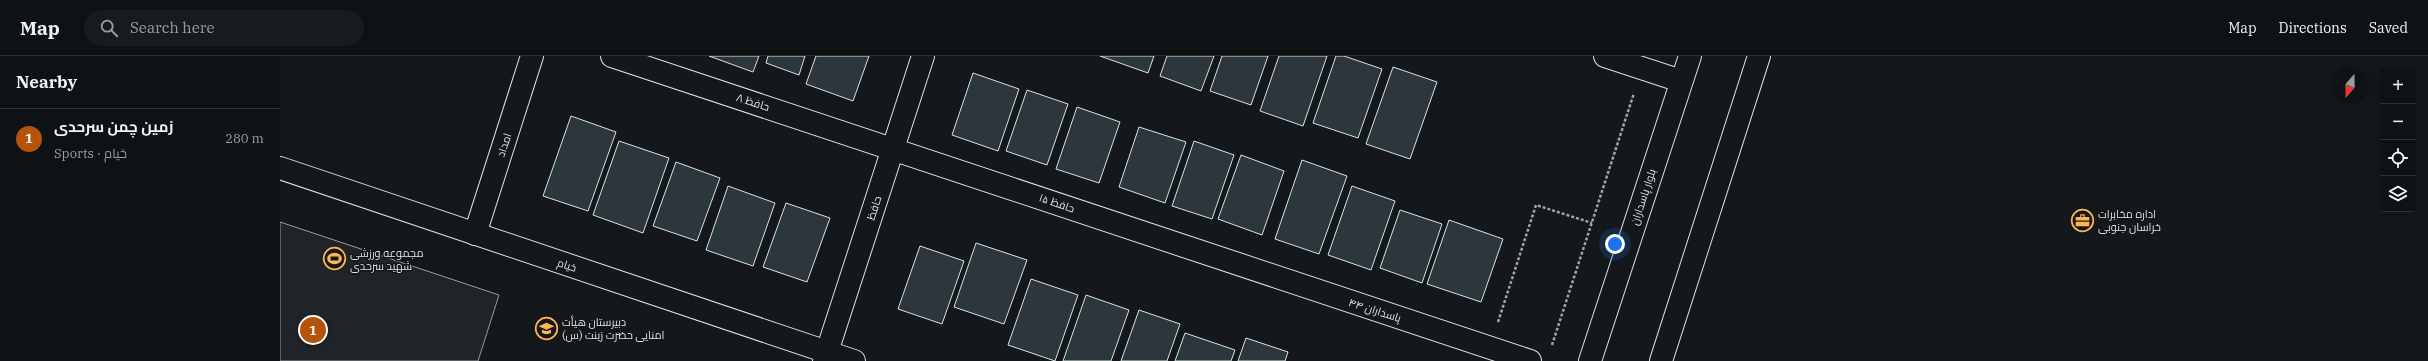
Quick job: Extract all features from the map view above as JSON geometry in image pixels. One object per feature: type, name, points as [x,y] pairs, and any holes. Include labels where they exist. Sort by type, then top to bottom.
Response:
[{"type":"street","name":"امداد","points":[[475,234],[532,56]]},
{"type":"street","name":"حافظ ۸","points":[[612,56],[893,148]]},
{"type":"street","name":"حافظ","points":[[826,356],[923,56]]},
{"type":"street","points":[[1605,56],[1681,81]]},
{"type":"street","name":"بلوار پاسداران","points":[[1590,361],[1690,56]]},
{"type":"street","points":[[1661,361],[1759,56]]},
{"type":"street","name":"حافظ ۱۵","points":[[893,148],[1221,258]]},
{"type":"street","name":"خیام","points":[[280,168],[826,356],[854,361]]},
{"type":"street","name":"پاسداران ۴۴","points":[[1221,258],[1530,361]]},
{"type":"path","points":[[1552,346],[1642,68]]},
{"type":"path","points":[[1490,348],[1536,205],[1592,223]]},
{"type":"shaded area","name":"مجموعه ورزشی شهید سرحدی","points":[[280,222],[499,295],[478,361],[280,361]]},
{"type":"building","points":[[709,56],[759,56],[753,72]]},
{"type":"building","points":[[768,56],[805,56],[799,75],[766,63]]},
{"type":"building","points":[[816,56],[869,56],[853,101],[806,84]]},
{"type":"building","points":[[1100,56],[1154,56],[1148,73]]},
{"type":"building","points":[[1167,56],[1214,56],[1201,91],[1160,76]]},
{"type":"building","points":[[1222,56],[1268,56],[1251,105],[1210,91]]},
{"type":"building","points":[[1279,56],[1327,56],[1303,126],[1260,111]]},
{"type":"building","points":[[1336,56],[1344,56],[1382,69],[1358,138],[1313,123]]},
{"type":"building","points":[[1393,67],[1437,82],[1410,159],[1366,144]]},
{"type":"building","points":[[973,73],[1019,89],[998,151],[952,135]]},
{"type":"building","points":[[1027,90],[1068,104],[1047,165],[1006,151]]},
{"type":"building","points":[[1077,107],[1120,122],[1099,183],[1056,169]]},
{"type":"building","points":[[571,116],[616,132],[588,211],[543,196]]},
{"type":"building","points":[[1139,127],[1186,142],[1165,203],[1119,187]]},
{"type":"building","points":[[619,141],[669,158],[643,233],[593,215]]},
{"type":"building","points":[[1194,141],[1234,155],[1212,219],[1172,206]]},
{"type":"building","points":[[1241,155],[1284,171],[1262,235],[1218,219]]},
{"type":"building","points":[[1302,160],[1347,176],[1319,254],[1275,239]]},
{"type":"building","points":[[676,162],[720,178],[697,241],[653,226]]},
{"type":"building","points":[[728,186],[775,203],[753,266],[706,250]]},
{"type":"building","points":[[1352,186],[1395,201],[1371,270],[1328,255]]},
{"type":"building","points":[[786,203],[830,218],[807,282],[763,267]]},
{"type":"building","points":[[1400,210],[1442,224],[1422,283],[1380,268]]},
{"type":"building","points":[[1449,220],[1503,239],[1481,302],[1427,284]]},
{"type":"building","points":[[976,243],[1027,260],[1004,324],[954,307]]},
{"type":"building","points":[[920,246],[964,261],[942,324],[898,309]]},
{"type":"building","points":[[1031,279],[1078,295],[1055,361],[1008,345]]},
{"type":"building","points":[[1086,295],[1129,310],[1111,361],[1063,361]]},
{"type":"building","points":[[1139,310],[1180,324],[1167,361],[1121,361]]},
{"type":"building","points":[[1185,333],[1235,350],[1231,361],[1175,361]]},
{"type":"building","points":[[1246,338],[1288,352],[1285,361],[1238,361]]},
{"type":"place","name":"اداره مخابرات خراسان جنوبی","points":[[2082,220]]},
{"type":"place","name":"مجموعه ورزشی شهید سرحدی","points":[[335,259]]},
{"type":"place","name":"دبیرستان هیأت امنایی حضرت زینت (س)","points":[[546,328]]},
{"type":"place","name":"زمین چمن سرحدی","points":[[313,330]]}]
